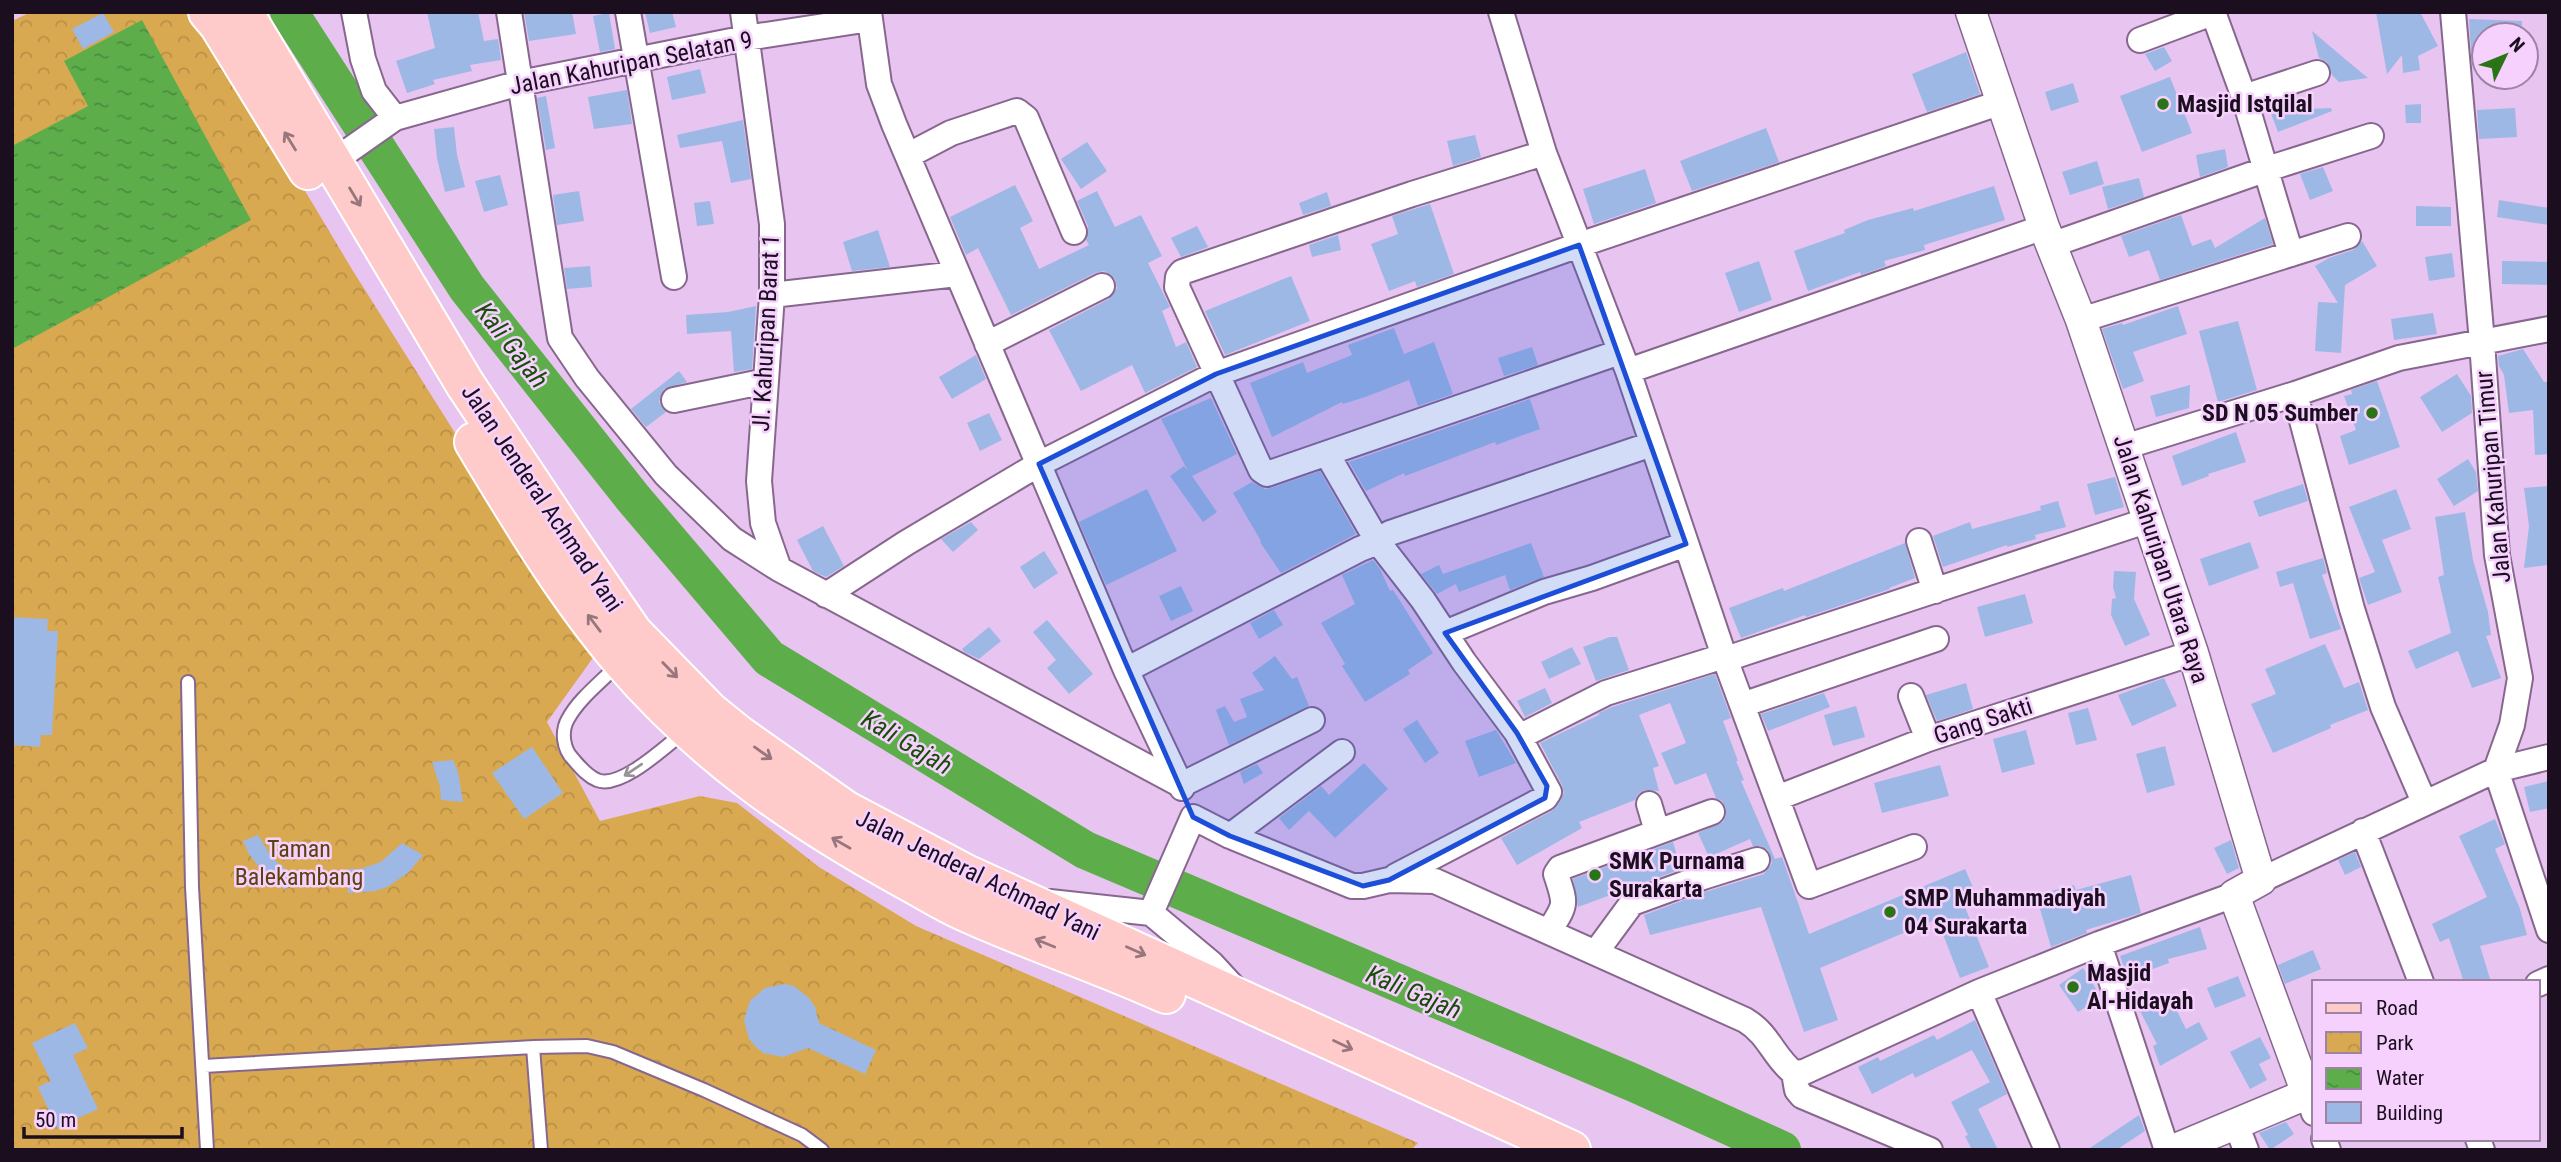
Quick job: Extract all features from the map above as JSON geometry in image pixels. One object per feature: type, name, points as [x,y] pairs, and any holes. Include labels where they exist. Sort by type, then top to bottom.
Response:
[{"type":"main road","name":"Jalan Jenderal Achmad Yani","points":[[208,12],[332,163],[548,564],[622,660],[699,720],[740,736],[845,810],[966,874],[1255,1015],[1510,1150]]},
{"type":"main road","name":"Jalan Jenderal Achmad Yani","points":[[243,12],[465,384],[567,537],[633,633],[699,720],[781,806],[840,844],[965,911],[1127,976],[1255,1015],[1571,1150]]},
{"type":"street","points":[[332,163],[392,120],[374,91],[363,59],[354,12]]},
{"type":"street","points":[[509,12],[560,338],[587,378],[666,475],[732,539],[779,569],[1181,785]]},
{"type":"street","points":[[628,12],[674,277]]},
{"type":"street","name":"Jl. Kahuripan Barat 1","points":[[743,12],[772,223],[772,295],[760,460],[760,508],[767,538],[779,569]]},
{"type":"street","points":[[1501,12],[1544,153],[1624,362],[1686,544],[1731,655],[1742,705],[1809,886],[1914,847]]},
{"type":"street","name":"Jalan Kahuripan Utara Raya","points":[[1971,12],[2149,520],[2193,653],[2261,880]]},
{"type":"street","name":"Jalan Kahuripan Timur","points":[[2453,12],[2482,342],[2497,555],[2520,678],[2512,725],[2496,769]]},
{"type":"street","points":[[2140,40],[2213,13],[2244,97],[2291,254]]},
{"type":"street","points":[[869,16],[879,84],[902,141],[1126,670],[1181,785],[1189,825],[1154,907]]},
{"type":"street","name":"Jalan Kahuripan Selatan 9","points":[[392,120],[520,83],[869,16]]},
{"type":"street","points":[[2244,97],[2317,73]]},
{"type":"street","points":[[826,595],[906,543],[1039,464],[1216,374],[1579,246],[2001,103]]},
{"type":"street","points":[[902,141],[951,133],[1017,111],[1026,118],[1074,232]]},
{"type":"street","points":[[1544,153],[1412,194],[1182,272],[1178,277],[1177,287],[1261,470],[1266,474],[1273,473],[1624,362],[2048,236],[2371,136]]},
{"type":"street","points":[[2081,320],[2348,236]]},
{"type":"street","points":[[772,295],[957,274]]},
{"type":"street","points":[[987,344],[1102,286]]},
{"type":"street","points":[[2124,446],[2295,394],[2399,358],[2549,329]]},
{"type":"street","points":[[674,400],[766,381]]},
{"type":"street","points":[[2295,394],[2352,609],[2383,707],[2424,802]]},
{"type":"street","points":[[1126,670],[1384,538],[1652,444]]},
{"type":"street","points":[[1327,454],[1445,633],[1519,737],[1549,792],[1545,798],[1389,880]]},
{"type":"street","points":[[1519,737],[1606,693],[1935,591],[2149,520]]},
{"type":"street","points":[[1919,541],[1935,591]]},
{"type":"street","points":[[1445,633],[1544,592],[1592,578],[1686,544]]},
{"type":"street","points":[[1742,705],[1937,639]]},
{"type":"street","name":"Gang Sakti","points":[[1777,798],[1928,739],[2193,653]]},
{"type":"street","points":[[1911,696],[1928,739]]},
{"type":"street","points":[[1181,785],[1312,720]]},
{"type":"street","points":[[1230,836],[1342,752]]},
{"type":"street","points":[[1794,1073],[1804,1072],[1979,992],[2099,944],[2234,895],[2496,769],[2549,757]]},
{"type":"street","points":[[2496,769],[2543,895],[2549,930]]},
{"type":"street","points":[[1649,804],[1657,831]]},
{"type":"street","points":[[1549,931],[1563,908],[1564,902],[1556,874],[1560,867],[1712,812]]},
{"type":"street","points":[[1189,825],[1230,836],[1352,886],[1389,880],[1434,881],[1549,931],[1754,1025],[1794,1073],[1795,1084],[1802,1096],[1930,1150]]},
{"type":"street","points":[[2363,831],[2420,980]]},
{"type":"street","points":[[1596,952],[1632,903],[1757,860]]},
{"type":"street","points":[[2173,1150],[2241,1137],[2312,1099],[2234,895]]},
{"type":"street","points":[[1032,904],[1154,907],[1212,964],[1255,1015]]},
{"type":"street","points":[[2099,944],[2167,1150]]},
{"type":"street","points":[[1979,992],[2033,1112],[2047,1150]]},
{"type":"lane","points":[[622,660],[583,699],[567,720],[563,735],[568,753],[588,775],[600,782],[613,782],[628,774],[699,720]]},
{"type":"lane","points":[[188,681],[192,887],[207,1150]]},
{"type":"lane","points":[[204,1066],[587,1046],[613,1052],[704,1090],[802,1135],[821,1150]]},
{"type":"lane","points":[[533,1047],[541,1150]]},
{"type":"highlighted area","points":[[1579,245],[1686,544],[1445,633],[1517,733],[1547,786],[1545,798],[1389,880],[1363,886],[1230,836],[1193,817],[1039,464],[1216,374]]},
{"type":"green space","name":"Taman Balekambang","points":[[31,12],[189,12],[265,124],[353,271],[595,655],[547,722],[600,821],[700,796],[737,803],[819,867],[916,926],[1418,1143],[1411,1150],[12,1150],[12,21]]},
{"type":"water","points":[[142,20],[251,220],[12,349],[12,146],[88,106],[64,61]]},
{"type":"building","points":[[427,12],[478,12],[484,41],[498,39],[501,60],[470,65],[472,71],[433,80],[435,84],[407,93],[396,61],[435,48]]},
{"type":"building","points":[[524,12],[572,12],[576,34],[529,41]]},
{"type":"building","points":[[645,12],[672,12],[676,27],[650,33]]},
{"type":"building","points":[[2376,12],[2420,12],[2438,46],[2418,56],[2420,70],[2403,73],[2402,55],[2387,74]]},
{"type":"building","points":[[103,13],[114,32],[83,49],[72,29]]},
{"type":"building","points":[[609,13],[615,49],[600,52],[593,16]]},
{"type":"building","points":[[2469,19],[2522,21],[2470,21],[2470,35]]},
{"type":"building","points":[[2312,31],[2368,78],[2339,82],[2332,75],[2327,62],[2319,58]]},
{"type":"building","points":[[2164,47],[2172,61],[2155,71],[2145,54]]},
{"type":"building","points":[[1966,52],[1980,94],[1927,112],[1912,74]]},
{"type":"building","points":[[700,69],[706,93],[672,100],[667,77]]},
{"type":"building","points":[[2170,77],[2192,133],[2142,152],[2120,96]]},
{"type":"building","points":[[2073,83],[2079,102],[2051,111],[2045,92]]},
{"type":"building","points":[[627,90],[632,124],[594,129],[588,97]]},
{"type":"building","points":[[546,96],[555,148],[546,150],[537,98]]},
{"type":"building","points":[[2288,104],[2288,110],[2331,108],[2332,111],[2278,132],[2270,111]]},
{"type":"building","points":[[2421,104],[2421,123],[2406,123],[2405,105]]},
{"type":"building","points":[[2515,108],[2517,137],[2479,139],[2477,110]]},
{"type":"building","points":[[743,120],[751,179],[731,183],[722,141],[680,148],[677,135]]},
{"type":"building","points":[[454,127],[465,187],[445,192],[434,129]]},
{"type":"building","points":[[1766,128],[1779,162],[1692,191],[1680,161]]},
{"type":"building","points":[[1475,135],[1481,157],[1453,166],[1447,141]]},
{"type":"building","points":[[1087,142],[1107,171],[1081,189],[1061,159]]},
{"type":"building","points":[[2225,149],[2228,167],[2200,177],[2196,155]]},
{"type":"building","points":[[2097,161],[2104,184],[2070,195],[2062,172]]},
{"type":"building","points":[[2323,167],[2333,191],[2310,200],[2300,174]]},
{"type":"building","points":[[1645,169],[1656,203],[1594,224],[1583,189]]},
{"type":"building","points":[[500,175],[508,205],[484,212],[475,181]]},
{"type":"building","points":[[2139,178],[2144,197],[2108,209],[2102,187]]},
{"type":"building","points":[[1015,185],[1033,221],[1020,228],[1039,269],[1089,245],[1086,240],[1088,226],[1077,201],[1097,191],[1115,227],[1141,215],[1162,256],[1148,263],[1170,307],[1162,311],[1176,347],[1186,342],[1197,367],[1145,393],[1132,365],[1081,391],[1049,330],[1109,299],[1117,288],[1115,279],[1104,271],[1095,273],[1011,315],[978,248],[966,255],[950,217]]},
{"type":"building","points":[[1994,186],[2005,220],[1924,245],[1925,250],[1884,261],[1886,266],[1861,275],[1860,272],[1808,291],[1794,251],[1845,233],[1844,230],[1868,220],[1913,208],[1914,211]]},
{"type":"building","points":[[579,191],[584,221],[557,225],[553,195]]},
{"type":"building","points":[[1327,192],[1331,206],[1303,215],[1299,203]]},
{"type":"building","points":[[2499,200],[2549,208],[2549,225],[2497,217]]},
{"type":"building","points":[[710,201],[714,224],[697,226],[694,203]]},
{"type":"building","points":[[1430,204],[1454,274],[1417,287],[1415,281],[1389,291],[1371,244],[1398,234],[1392,216]]},
{"type":"building","points":[[2416,206],[2451,207],[2451,226],[2416,226]]},
{"type":"building","points":[[2181,215],[2192,246],[2211,239],[2215,248],[2265,218],[2273,244],[2160,280],[2149,250],[2129,257],[2121,236]]},
{"type":"building","points":[[1197,226],[1208,247],[1181,257],[1171,238]]},
{"type":"building","points":[[878,230],[890,267],[852,271],[843,242]]},
{"type":"building","points":[[1338,235],[1341,250],[1312,257],[1309,245]]},
{"type":"building","points":[[2362,241],[2377,266],[2345,285],[2341,353],[2315,351],[2318,302],[2338,303],[2315,266],[2353,250]]},
{"type":"building","points":[[2452,253],[2455,277],[2429,281],[2425,257]]},
{"type":"building","points":[[1759,261],[1772,300],[1739,312],[1725,273]]},
{"type":"building","points":[[2502,261],[2549,262],[2549,285],[2502,284]]},
{"type":"building","points":[[590,266],[592,287],[567,289],[564,268]]},
{"type":"building","points":[[1291,276],[1310,321],[1225,355],[1205,311]]},
{"type":"building","points":[[756,306],[752,369],[734,372],[731,331],[687,334],[686,315],[728,312]]},
{"type":"building","points":[[2178,306],[2187,334],[2133,352],[2144,381],[2123,389],[2102,329],[2122,323],[2123,325]]},
{"type":"building","points":[[2433,313],[2437,334],[2394,340],[2391,319]]},
{"type":"building","points":[[2238,321],[2257,390],[2218,402],[2199,331]]},
{"type":"building","points":[[1394,328],[1404,354],[1434,342],[1453,394],[1418,406],[1409,380],[1368,396],[1343,404],[1342,402],[1272,437],[1250,383],[1303,362],[1307,373],[1352,355],[1348,345]]},
{"type":"building","points":[[1532,347],[1538,365],[1504,376],[1498,358]]},
{"type":"building","points":[[2523,349],[2544,382],[2549,382],[2549,454],[2535,455],[2533,410],[2509,413],[2504,375],[2498,356]]},
{"type":"building","points":[[976,355],[986,379],[952,399],[939,377]]},
{"type":"building","points":[[679,371],[687,382],[664,389],[659,402],[666,412],[646,427],[631,409]]},
{"type":"building","points":[[2457,374],[2471,396],[2472,413],[2442,432],[2420,397]]},
{"type":"building","points":[[2377,381],[2400,447],[2349,465],[2340,436],[2356,430],[2344,396],[2352,394],[2351,390]]},
{"type":"building","points":[[2190,385],[2189,408],[2156,417],[2150,396]]},
{"type":"building","points":[[1211,398],[1237,454],[1192,476],[1217,512],[1203,522],[1170,476],[1184,466],[1188,471],[1161,419]]},
{"type":"building","points":[[1530,399],[1540,429],[1496,445],[1495,442],[1405,476],[1404,473],[1366,491],[1349,462]]},
{"type":"building","points":[[989,413],[1002,440],[980,451],[967,423]]},
{"type":"building","points":[[2236,432],[2246,462],[2208,474],[2209,476],[2182,486],[2172,456]]},
{"type":"building","points":[[2468,459],[2476,472],[2478,491],[2454,506],[2437,479]]},
{"type":"building","points":[[1320,471],[1356,534],[1281,573],[1233,493],[1252,482],[1265,489]]},
{"type":"building","points":[[2115,477],[2124,507],[2095,515],[2087,484]]},
{"type":"building","points":[[2303,484],[2308,501],[2259,517],[2253,501]]},
{"type":"building","points":[[2549,486],[2549,565],[2524,568],[2529,526],[2524,488]]},
{"type":"building","points":[[1147,489],[1177,551],[1106,585],[1079,522]]},
{"type":"building","points":[[2396,489],[2411,529],[2382,540],[2402,592],[2368,605],[2359,578],[2375,572],[2349,507]]},
{"type":"building","points":[[2058,501],[2066,527],[2035,535],[2036,539],[2007,545],[1943,567],[1933,536],[1970,522],[1972,529],[2041,510],[2040,506]]},
{"type":"building","points":[[2465,512],[2473,560],[2488,612],[2491,635],[2486,636],[2501,678],[2472,688],[2458,651],[2416,669],[2408,651],[2451,633],[2438,577],[2444,575],[2435,517]]},
{"type":"building","points":[[971,522],[978,530],[953,552],[941,539]]},
{"type":"building","points":[[823,526],[844,566],[826,577],[813,571],[797,540]]},
{"type":"building","points":[[2250,542],[2259,568],[2209,586],[2200,559]]},
{"type":"building","points":[[1531,543],[1544,577],[1510,590],[1505,575],[1459,592],[1456,584],[1437,594],[1421,574],[1439,565],[1443,574]]},
{"type":"building","points":[[1905,543],[1915,578],[1890,589],[1741,638],[1729,608],[1783,588],[1784,591]]},
{"type":"building","points":[[1044,551],[1058,573],[1034,589],[1020,567]]},
{"type":"building","points":[[2323,558],[2327,573],[2322,575],[2341,629],[2310,639],[2293,583],[2280,587],[2276,572]]},
{"type":"building","points":[[1373,560],[1390,591],[1393,590],[1433,653],[1408,670],[1410,674],[1365,702],[1342,666],[1345,664],[1321,623],[1355,604],[1342,575]]},
{"type":"building","points":[[2114,571],[2136,572],[2134,599],[2150,635],[2125,646],[2111,615],[2112,599],[2116,598],[2113,587]]},
{"type":"building","points":[[1181,586],[1193,611],[1171,621],[1159,596]]},
{"type":"building","points":[[2025,594],[2033,623],[1985,637],[1977,607]]},
{"type":"building","points":[[1274,610],[1283,625],[1259,639],[1250,623]]},
{"type":"building","points":[[12,617],[48,619],[47,631],[58,631],[52,735],[41,735],[40,747],[12,745]]},
{"type":"building","points":[[1047,620],[1093,674],[1069,694],[1047,668],[1056,660],[1033,632]]},
{"type":"building","points":[[989,627],[1001,641],[979,659],[964,652],[962,649]]},
{"type":"building","points":[[1617,637],[1629,670],[1596,681],[1583,647]]},
{"type":"building","points":[[2325,644],[2344,688],[2359,682],[2368,710],[2273,753],[2251,704],[2276,694],[2265,669]]},
{"type":"building","points":[[1572,647],[1581,664],[1549,679],[1541,662]]},
{"type":"building","points":[[1275,656],[1292,679],[1297,677],[1309,706],[1229,745],[1216,710],[1225,706],[1234,722],[1247,717],[1240,699],[1264,690],[1252,673]]},
{"type":"building","points":[[1715,674],[1731,718],[1723,721],[1744,780],[1741,781],[1775,859],[1782,857],[1809,934],[1965,869],[1979,901],[1965,907],[1989,967],[1960,978],[1937,919],[1820,968],[1838,1020],[1804,1032],[1761,907],[1650,935],[1644,915],[1764,874],[1772,863],[1768,850],[1753,846],[1750,839],[1709,857],[1698,833],[1723,822],[1726,808],[1722,801],[1716,798],[1706,773],[1675,785],[1661,753],[1686,743],[1670,703],[1639,715],[1659,766],[1653,768],[1659,791],[1644,790],[1635,800],[1579,822],[1582,828],[1517,865],[1501,838],[1552,811],[1564,793],[1540,743],[1612,707]]},
{"type":"building","points":[[2164,678],[2177,706],[2132,726],[2118,695]]},
{"type":"building","points":[[1966,683],[1973,709],[1937,721],[1926,695]]},
{"type":"building","points":[[1545,688],[1552,703],[1525,717],[1517,701]]},
{"type":"building","points":[[1824,693],[1830,707],[1768,731],[1761,714]]},
{"type":"building","points":[[1856,706],[1865,737],[1833,746],[1824,715]]},
{"type":"building","points":[[2088,708],[2097,740],[2076,745],[2068,713]]},
{"type":"building","points":[[1417,720],[1439,753],[1425,763],[1403,729]]},
{"type":"building","points":[[1496,730],[1516,763],[1479,777],[1465,741]]},
{"type":"building","points":[[2026,730],[2035,764],[2002,773],[1993,739]]},
{"type":"building","points":[[2165,746],[2175,785],[2147,793],[2136,754]]},
{"type":"building","points":[[532,747],[563,793],[524,819],[492,773]]},
{"type":"building","points":[[453,760],[463,802],[441,800],[432,762]]},
{"type":"building","points":[[1364,763],[1388,789],[1335,838],[1309,811],[1289,830],[1279,818],[1321,786],[1329,795]]},
{"type":"building","points":[[1257,764],[1263,773],[1244,784],[1240,772]]},
{"type":"building","points":[[1940,765],[1949,796],[1882,813],[1874,783]]},
{"type":"building","points":[[2549,781],[2549,808],[2530,812],[2524,787]]},
{"type":"building","points":[[2495,819],[2505,844],[2495,849],[2520,909],[2527,935],[2480,946],[2490,980],[2463,980],[2449,938],[2440,942],[2432,924],[2487,897],[2459,836]]},
{"type":"building","points":[[258,835],[272,858],[294,876],[285,890],[259,867],[249,854],[243,841]]},
{"type":"building","points":[[2231,840],[2239,868],[2227,874],[2214,848]]},
{"type":"building","points":[[1673,842],[1681,869],[1578,907],[1573,879]]},
{"type":"building","points":[[402,843],[423,855],[408,873],[387,887],[375,891],[348,893],[349,869],[360,869],[381,862]]},
{"type":"building","points":[[2355,852],[2361,867],[2345,875],[2338,860]]},
{"type":"building","points":[[2131,875],[2141,913],[2086,930],[2087,933],[2051,947],[2036,895],[2074,885],[2076,890]]},
{"type":"building","points":[[2200,927],[2207,949],[2168,959],[2169,963],[2128,978],[2120,956]]},
{"type":"building","points":[[2313,950],[2321,969],[2285,984],[2278,965]]},
{"type":"building","points":[[2083,968],[2101,997],[2078,1012],[2059,985]]},
{"type":"building","points":[[2238,976],[2246,996],[2215,1008],[2207,988]]},
{"type":"building","points":[[784,984],[794,986],[809,998],[815,1007],[819,1023],[876,1050],[865,1074],[808,1048],[783,1057],[763,1053],[756,1047],[749,1039],[744,1020],[750,1001],[765,988]]},
{"type":"building","points":[[2169,995],[2186,1029],[2199,1022],[2208,1039],[2160,1066],[2153,1046],[2157,1044],[2139,1009]]},
{"type":"building","points":[[1975,1020],[2007,1094],[1978,1109],[1998,1150],[1972,1150],[1965,1136],[1968,1135],[1951,1102],[1990,1082],[1972,1050],[1915,1078],[1913,1073],[1872,1094],[1858,1067],[1878,1057],[1880,1061],[1934,1035],[1937,1040]]},
{"type":"building","points":[[75,1023],[88,1048],[73,1055],[98,1109],[57,1128],[38,1087],[51,1081],[32,1043]]},
{"type":"building","points":[[2260,1037],[2271,1058],[2259,1064],[2267,1080],[2250,1089],[2230,1052]]},
{"type":"building","points":[[2139,1115],[2145,1131],[2116,1150],[2087,1150]]},
{"type":"building","points":[[2286,1122],[2294,1134],[2270,1150],[2259,1133]]},
{"type":"waterway","name":"Kali Gajah","points":[[289,12],[467,288],[633,498],[769,658],[1085,850],[1634,1083],[1782,1150]]},
{"type":"place","name":"Masjid Istqilal","points":[[2163,104]]},
{"type":"place","name":"SD N 05 Sumber","points":[[2372,413]]},
{"type":"place","name":"SMK Purnama Surakarta","points":[[1595,875]]},
{"type":"place","name":"SMP Muhammadiyah 04 Surakarta","points":[[1890,912]]},
{"type":"place","name":"Masjid Al-Hidayah","points":[[2073,987]]}]
